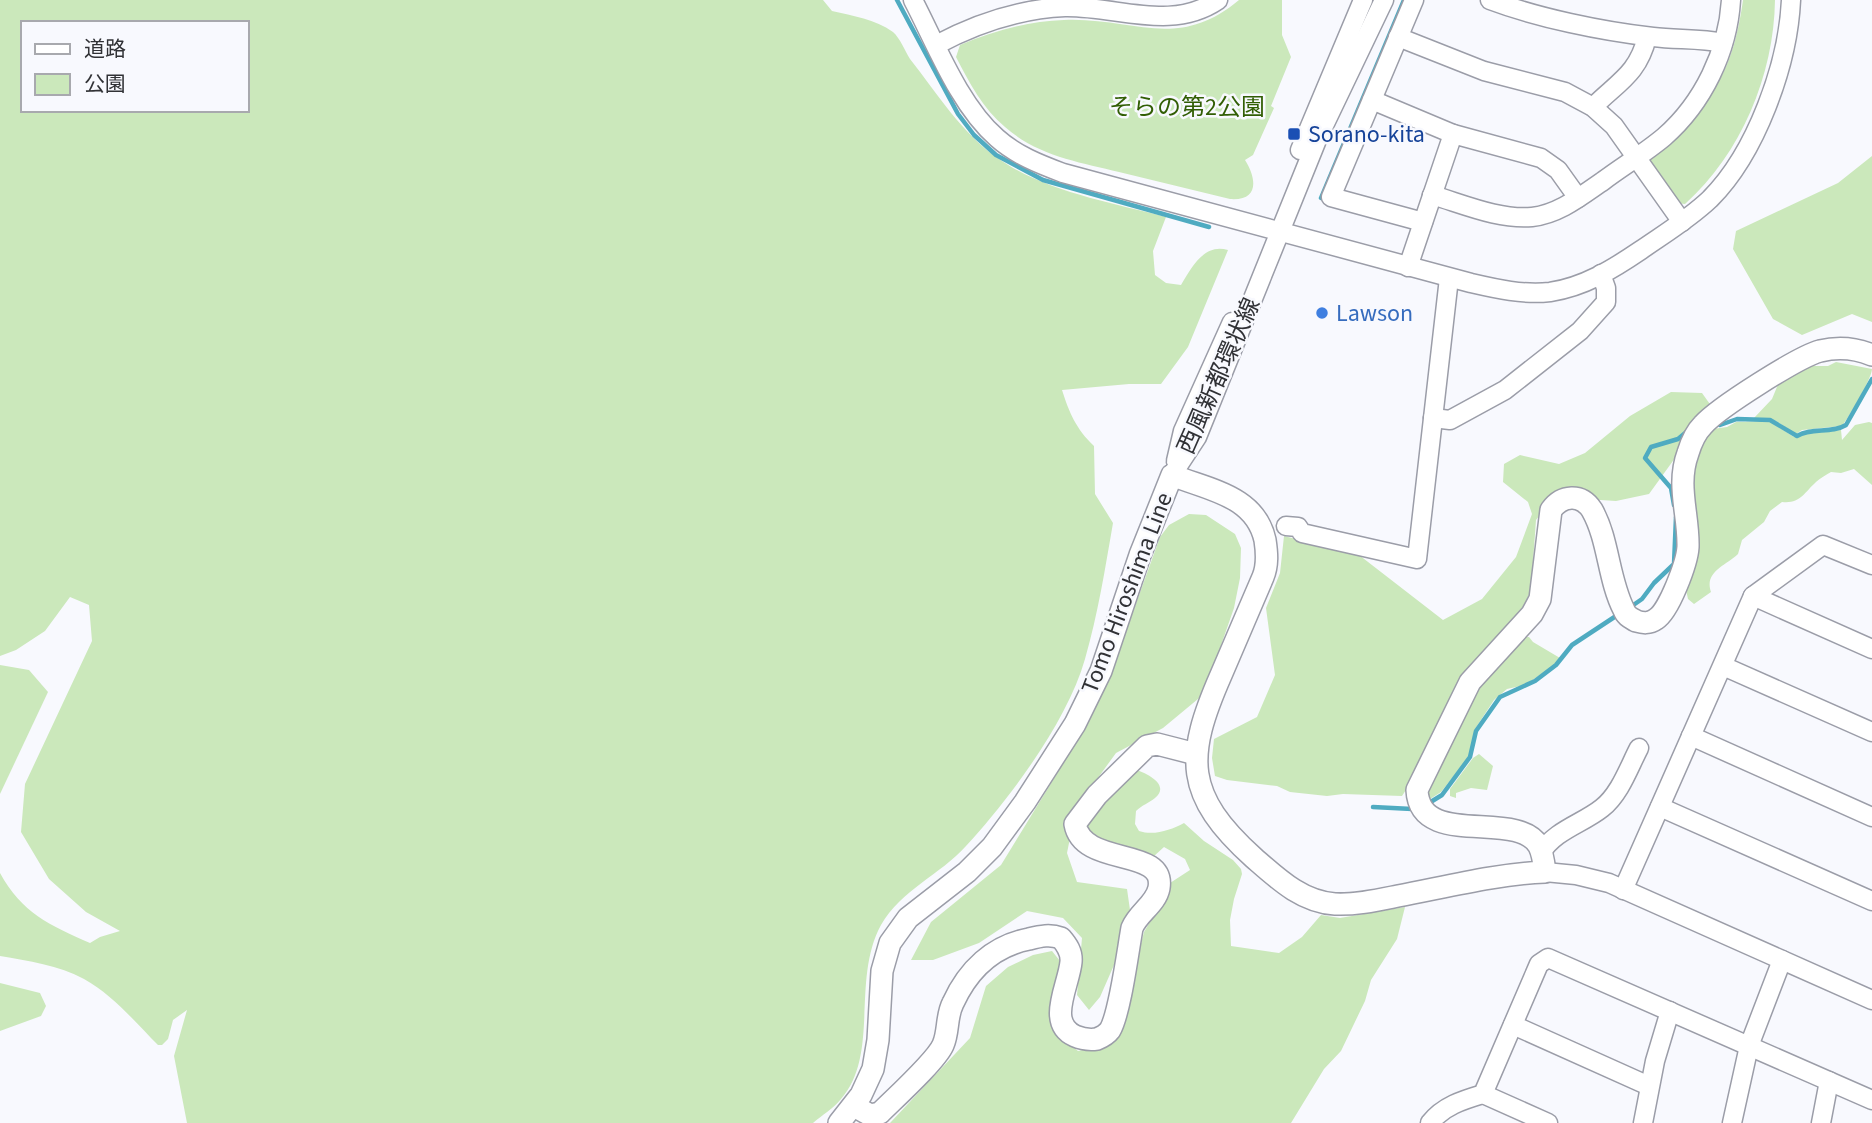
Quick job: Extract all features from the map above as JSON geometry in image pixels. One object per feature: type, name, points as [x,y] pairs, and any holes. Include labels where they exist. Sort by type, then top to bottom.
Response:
[{"type":"main road","points":[[1543,863],[1539,845],[1523,833],[1436,820],[1422,806],[1417,790],[1470,682],[1532,614],[1540,599],[1544,585],[1551,510],[1561,501],[1576,498],[1591,508],[1625,611],[1636,621],[1647,623],[1658,618],[1668,604],[1687,553],[1681,487],[1691,444],[1704,423],[1785,368],[1810,355],[1841,348],[1872,355]]},
{"type":"main road","name":"Tomo Hiroshima Line","points":[[839,1123],[867,1085],[877,1054],[882,971],[890,943],[908,918],[967,872],[992,847],[1025,802],[1075,724],[1101,671],[1144,544],[1172,475],[1227,495],[1242,504],[1257,520],[1266,553],[1267,566],[1263,577],[1208,705],[1197,741],[1196,767],[1202,794],[1223,827],[1278,880],[1310,899],[1335,904],[1351,904],[1543,863]]},
{"type":"main road","points":[[854,1106],[870,1115],[880,1113],[933,1059],[943,1045],[949,1013],[969,975],[994,953],[1017,941],[1052,935],[1061,938],[1070,953],[1071,962],[1060,1010],[1061,1022],[1072,1035],[1083,1039],[1096,1039],[1109,1032],[1115,1016],[1132,928],[1138,917],[1156,898],[1159,881],[1157,874],[1147,864],[1093,848],[1080,836],[1075,824],[1097,795],[1147,746],[1157,744],[1196,754]]},
{"type":"street","points":[[913,0],[960,91],[979,119],[996,138],[1017,153],[1063,173],[1408,267],[1491,288],[1534,293],[1572,287],[1601,274],[1682,222],[1721,187],[1748,146],[1782,58],[1791,0]]},
{"type":"street","points":[[936,45],[976,25],[1025,12],[1063,7],[1087,8],[1164,18],[1192,13],[1219,0]]},
{"type":"street","name":"西風新都環状線","points":[[1275,230],[1285,188],[1363,0]]},
{"type":"street","name":"西風新都環状線","points":[[1172,475],[1197,437],[1275,230],[1384,0]]},
{"type":"street","points":[[1414,0],[1331,197],[1423,222]]},
{"type":"street","points":[[1490,0],[1547,17],[1647,37],[1723,43]]},
{"type":"street","points":[[1432,195],[1520,217],[1553,211],[1578,198],[1665,136],[1685,114],[1710,76],[1723,43],[1731,0]]},
{"type":"street","points":[[1398,37],[1484,71],[1565,92],[1593,107],[1614,126],[1682,222]]},
{"type":"street","points":[[1593,107],[1630,74],[1642,57],[1647,37]]},
{"type":"street","points":[[1372,100],[1453,134],[1541,158],[1558,170],[1578,198]]},
{"type":"street","points":[[1408,267],[1453,134]]},
{"type":"street","points":[[1433,418],[1450,420],[1505,390],[1580,331],[1606,302],[1606,288],[1601,274]]},
{"type":"street","points":[[1286,526],[1297,527],[1302,533],[1417,559],[1449,278]]},
{"type":"street","points":[[1623,890],[1753,596],[1823,545],[1872,565]]},
{"type":"street","points":[[1753,596],[1872,649]]},
{"type":"street","points":[[1723,666],[1872,732]]},
{"type":"street","points":[[1691,736],[1872,817]]},
{"type":"street","points":[[1639,748],[1605,806],[1554,838],[1543,863],[1623,890],[1872,1000]]},
{"type":"street","points":[[1660,807],[1872,901]]},
{"type":"street","points":[[1483,1094],[1539,964],[1548,958],[1872,1100]]},
{"type":"street","points":[[1732,1123],[1749,1046],[1782,960]]},
{"type":"street","points":[[1643,1123],[1649,1086],[1670,1011]]},
{"type":"street","points":[[1513,1025],[1649,1086]]},
{"type":"street","points":[[1821,1123],[1829,1081]]},
{"type":"street","points":[[1430,1123],[1437,1114],[1453,1104],[1483,1094],[1548,1123]]},
{"type":"green space","points":[[0,0],[823,0],[832,11],[871,21],[893,32],[951,112],[973,138],[999,159],[1036,180],[1057,188],[1166,217],[1153,251],[1155,275],[1166,283],[1181,285],[1194,264],[1205,253],[1228,250],[1188,347],[1161,384],[1062,390],[1074,420],[1094,446],[1095,494],[1113,523],[1097,608],[1077,683],[1051,733],[1001,805],[956,856],[899,902],[881,925],[872,946],[865,992],[863,1039],[853,1081],[838,1102],[813,1123],[187,1123],[174,1056],[187,1010],[173,1020],[168,1039],[158,1045],[95,985],[54,967],[0,956],[0,873],[27,908],[62,930],[90,943],[120,931],[86,912],[49,879],[21,832],[25,784],[92,641],[89,605],[70,597],[45,631],[16,650],[0,656]]},
{"type":"green space","name":"そらの第2公園","points":[[1239,0],[1282,0],[1282,35],[1291,57],[1271,106],[1274,108],[1253,155],[1245,160],[1252,174],[1251,193],[1239,199],[1074,161],[1031,145],[1005,127],[983,104],[956,57],[960,45],[1024,25],[1089,20],[1175,28],[1195,25],[1217,16]]},
{"type":"green space","points":[[1743,0],[1775,0],[1773,28],[1761,84],[1751,111],[1723,162],[1685,204],[1676,203],[1649,165],[1651,154],[1699,108],[1713,90],[1726,66],[1735,40]]},
{"type":"green space","points":[[1872,156],[1872,322],[1852,314],[1802,335],[1773,319],[1733,249],[1736,231],[1838,183]]},
{"type":"green space","points":[[1836,362],[1872,369],[1864,389],[1842,426],[1802,430],[1796,434],[1776,421],[1754,418],[1772,399],[1779,382],[1811,366],[1828,366]]},
{"type":"green space","points":[[1671,392],[1702,393],[1712,407],[1649,494],[1616,501],[1554,497],[1536,520],[1531,590],[1515,624],[1402,796],[1327,796],[1290,792],[1277,786],[1215,776],[1212,758],[1214,739],[1257,717],[1275,675],[1266,608],[1280,573],[1284,536],[1359,555],[1443,620],[1482,599],[1516,557],[1532,514],[1528,502],[1503,482],[1504,464],[1520,455],[1559,464],[1585,453],[1630,416]]},
{"type":"green space","points":[[1769,421],[1794,437],[1841,430],[1842,440],[1855,425],[1872,423],[1872,485],[1854,469],[1841,473],[1831,472],[1798,499],[1782,502],[1770,511],[1764,522],[1742,540],[1738,554],[1710,579],[1711,592],[1694,604],[1688,599],[1686,590],[1687,484],[1705,430],[1727,427],[1736,422]]},
{"type":"green space","points":[[1189,514],[1206,515],[1235,534],[1241,548],[1240,578],[1234,608],[1204,694],[1163,728],[1116,753],[1076,808],[1067,853],[1077,882],[1127,889],[1132,924],[1100,997],[1089,1010],[1077,995],[1082,938],[1063,918],[1027,911],[979,943],[933,960],[911,960],[931,922],[1001,865],[1086,726],[1107,684],[1160,537],[1169,525]]},
{"type":"green space","points":[[1521,637],[1529,637],[1560,658],[1556,664],[1525,685],[1507,689],[1494,700],[1475,729],[1469,757],[1441,792],[1427,801],[1424,784],[1470,690]]},
{"type":"green space","points":[[0,665],[29,670],[48,692],[0,794]]},
{"type":"green space","points":[[1479,754],[1493,766],[1487,790],[1471,788],[1456,793],[1456,798],[1450,796],[1450,789]]},
{"type":"green space","points":[[1132,769],[1149,775],[1160,788],[1155,798],[1136,811],[1135,824],[1139,831],[1162,832],[1184,823],[1241,869],[1230,920],[1231,946],[1279,953],[1302,937],[1321,915],[1340,918],[1405,907],[1397,939],[1371,980],[1365,1001],[1341,1051],[1324,1069],[1291,1123],[890,1123],[970,1038],[986,986],[1008,967],[1033,955],[1052,951],[1060,961],[1053,1008],[1054,1032],[1078,1051],[1111,1043],[1123,1013],[1144,932],[1170,883],[1190,870],[1185,859],[1164,847],[1153,857],[1102,845],[1084,826]]},
{"type":"green space","points":[[0,983],[40,993],[46,1006],[41,1016],[0,1031]]},
{"type":"waterway","points":[[897,0],[958,114],[974,135],[996,155],[1043,180],[1209,227]]},
{"type":"waterway","points":[[1321,198],[1404,0]]},
{"type":"waterway","points":[[1720,425],[1737,419],[1770,420],[1797,436],[1840,428],[1846,425],[1872,379]]},
{"type":"waterway","points":[[1674,505],[1671,488],[1645,458],[1651,447],[1678,439],[1690,429]]},
{"type":"waterway","points":[[1629,608],[1642,599],[1674,564],[1676,517]]},
{"type":"waterway","points":[[1429,803],[1442,795],[1470,757],[1476,731],[1500,697],[1535,681],[1556,665],[1572,645],[1619,614]]},
{"type":"waterway","points":[[1373,807],[1417,807]]},
{"type":"place","name":"Sorano-kita","points":[[1294,134]]},
{"type":"place","name":"Lawson","points":[[1322,313]]}]
